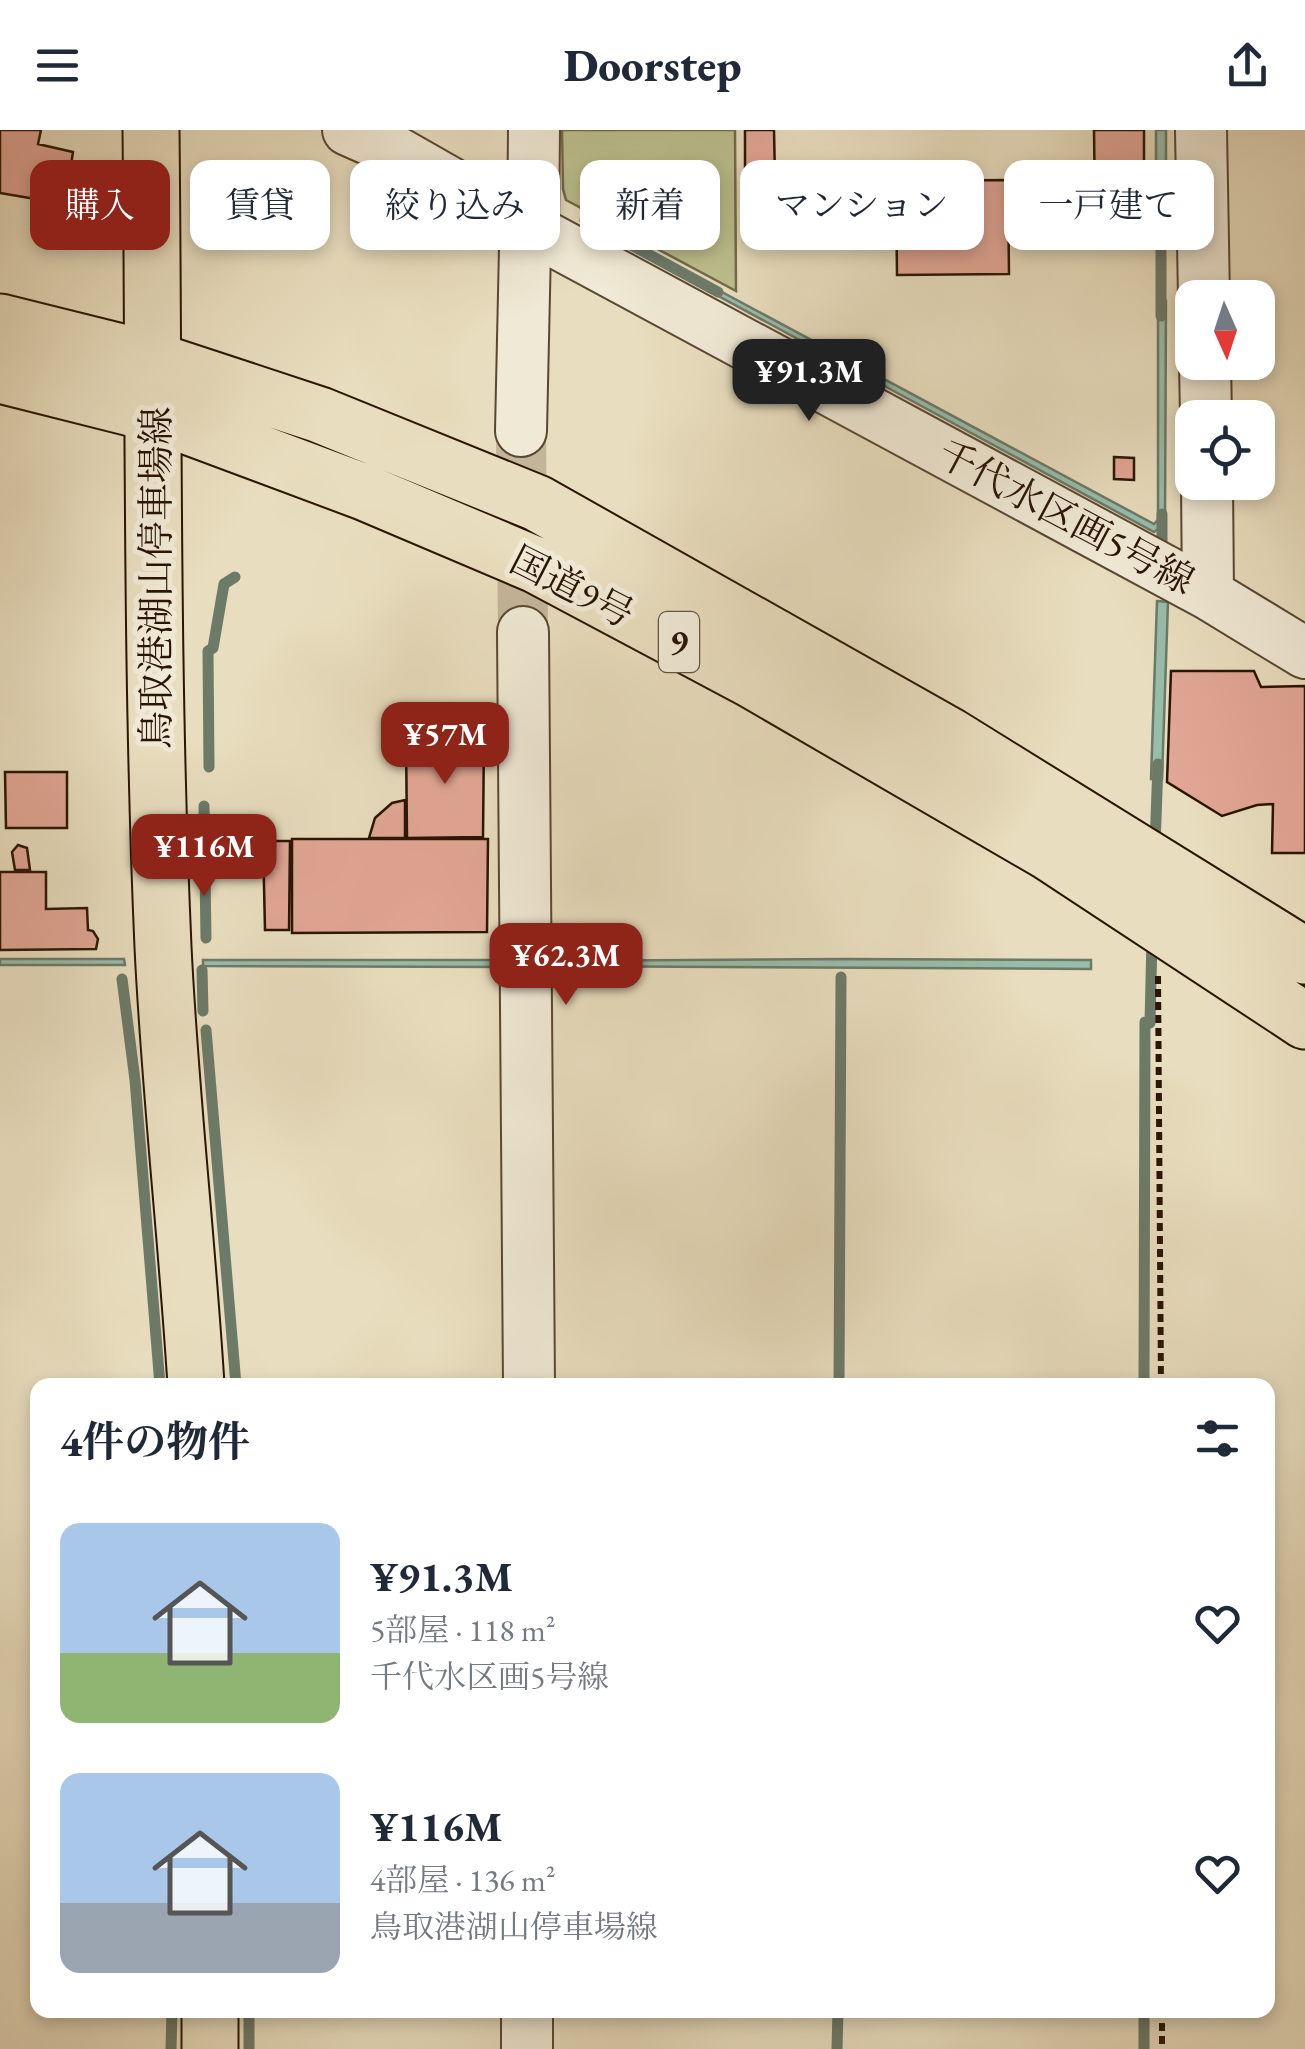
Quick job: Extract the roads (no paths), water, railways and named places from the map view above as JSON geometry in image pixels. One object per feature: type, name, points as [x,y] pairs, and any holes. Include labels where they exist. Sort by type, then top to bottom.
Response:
[{"type":"main road","name":"鳥取港湖山停車場線","points":[[151,130],[152,612],[163,951],[195,1378]]},
{"type":"main road","name":"国道9号","points":[[0,322],[153,360],[320,415],[537,503],[950,736],[1305,956]]},
{"type":"main road","name":"国道9号","points":[[0,375],[154,414],[364,492],[536,565],[769,690],[1050,852],[1305,1021]]},
{"type":"main road","points":[[210,2018],[210,2049]]},
{"type":"street","name":"千代水区画5号線","points":[[348,130],[413,160]]},
{"type":"street","points":[[534,130],[534,160]]},
{"type":"street","points":[[1201,130],[1204,280]]},
{"type":"street","name":"千代水区画5号線","points":[[560,245],[1208,594],[1305,653]]},
{"type":"street","points":[[520,431],[524,250]]},
{"type":"street","points":[[1206,500],[1208,594]]},
{"type":"street","points":[[523,632],[529,1378]]},
{"type":"street","points":[[527,2018],[527,2049]]},
{"type":"waterway","points":[[640,250],[718,292]]},
{"type":"waterway","points":[[1161,250],[1161,316]]},
{"type":"waterway","points":[[1162,514],[1162,556]]},
{"type":"waterway","points":[[209,767],[208,651],[213,648],[224,584],[235,577]]},
{"type":"waterway","points":[[1155,846],[1158,764]]},
{"type":"waterway","points":[[204,806],[206,938]]},
{"type":"waterway","points":[[1144,1378],[1145,1022],[1150,1023],[1152,939]]},
{"type":"waterway","points":[[202,970],[203,1011]]},
{"type":"waterway","points":[[839,1378],[841,977]]},
{"type":"waterway","points":[[122,979],[135,1080],[159,1378]]},
{"type":"waterway","points":[[206,1030],[235,1378]]},
{"type":"waterway","points":[[171,2049],[172,2018]]},
{"type":"waterway","points":[[249,2018],[249,2049]]},
{"type":"waterway","points":[[837,2049],[838,2018]]},
{"type":"waterway","points":[[1144,2018],[1144,2049]]},
{"type":"tunnel","points":[[521,431],[523,632]]}]
